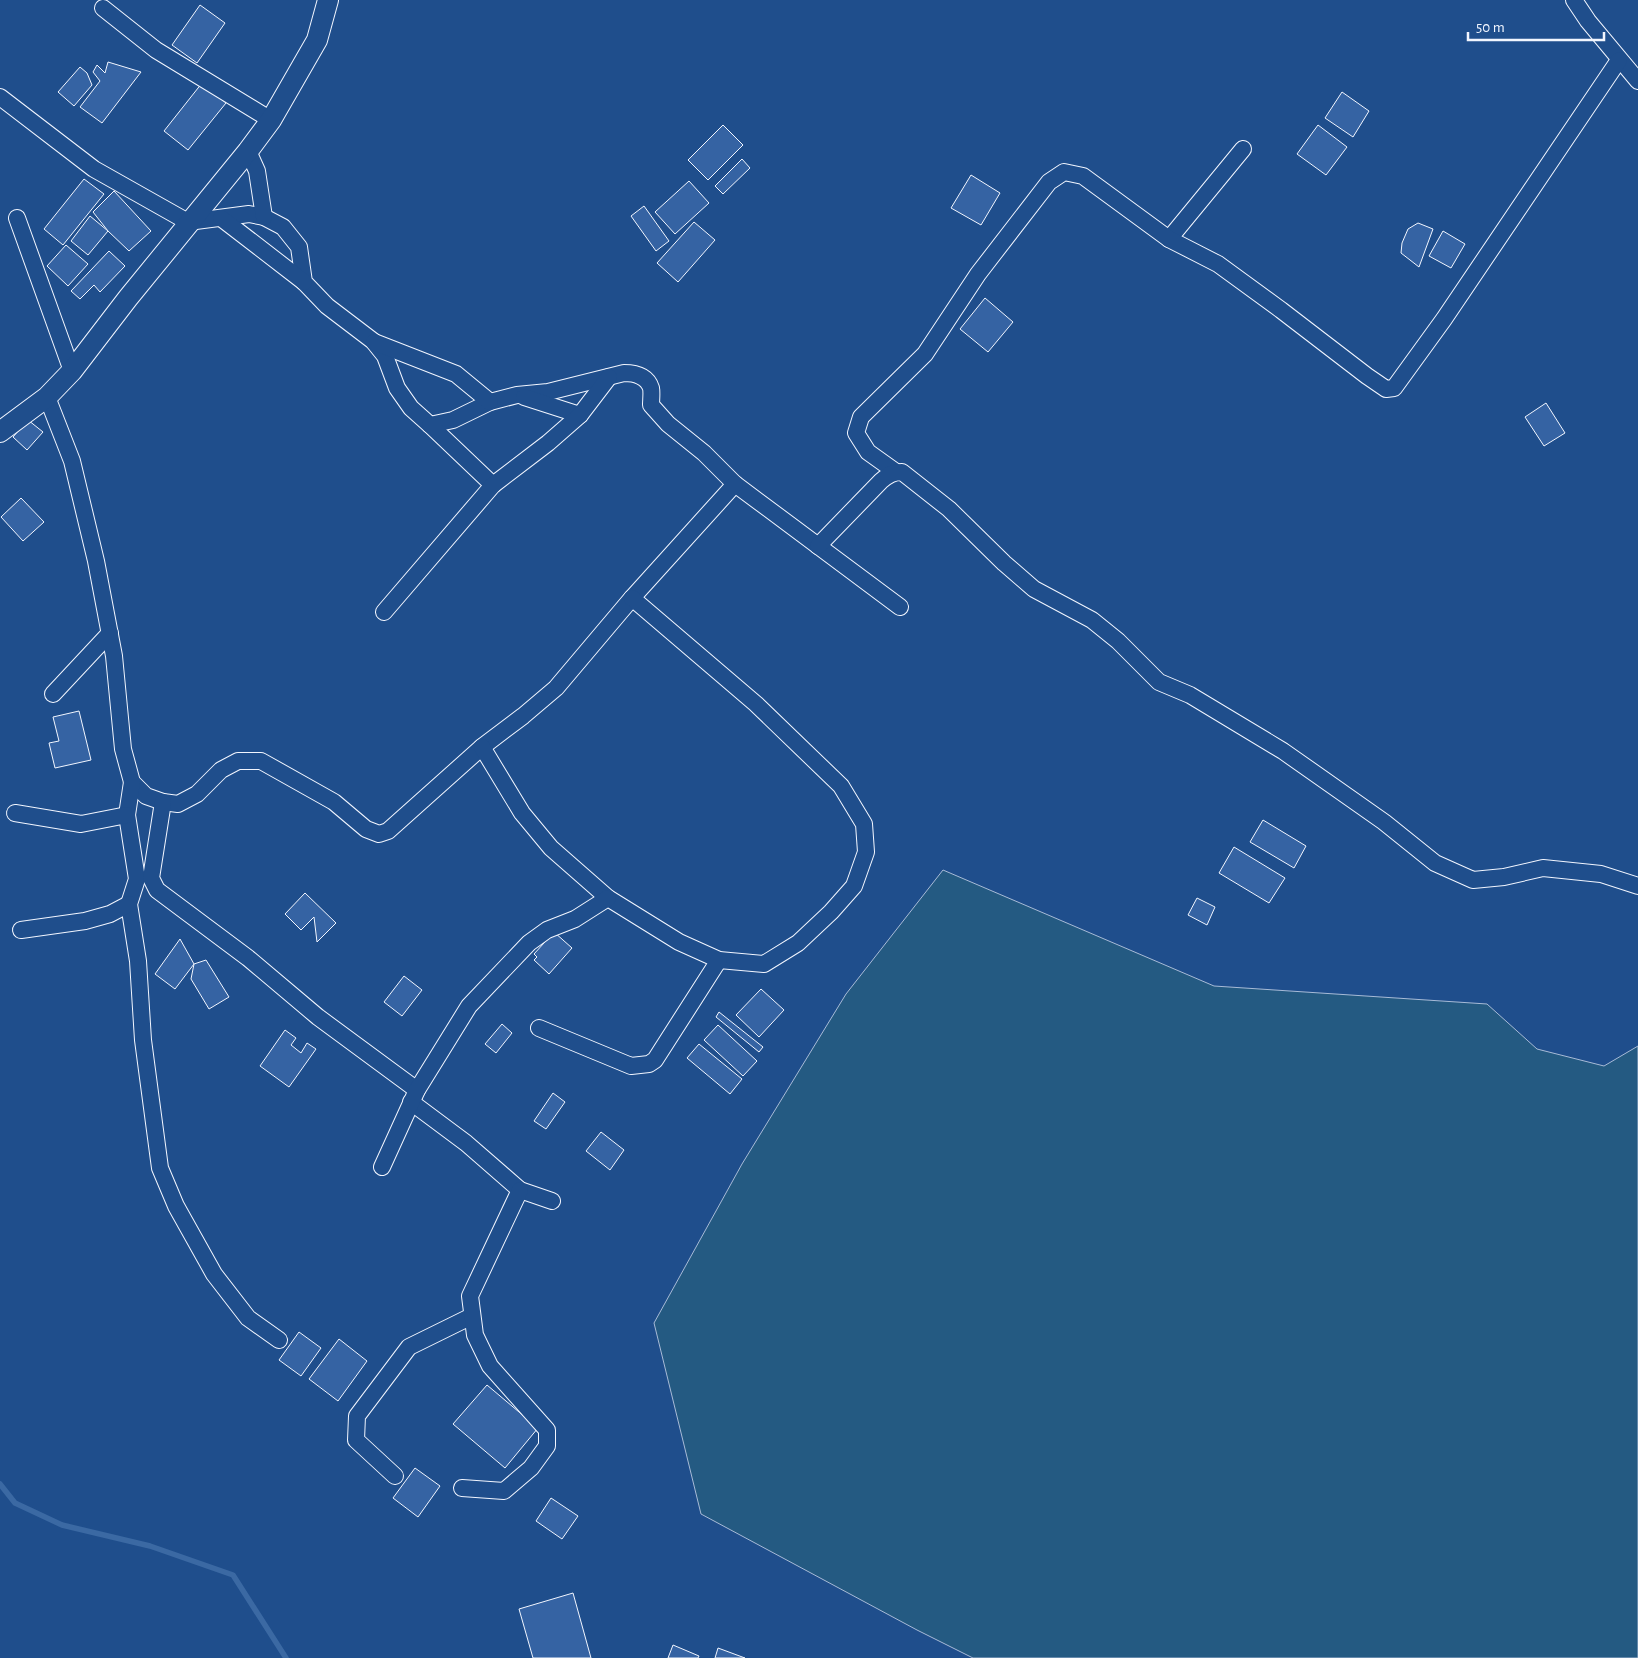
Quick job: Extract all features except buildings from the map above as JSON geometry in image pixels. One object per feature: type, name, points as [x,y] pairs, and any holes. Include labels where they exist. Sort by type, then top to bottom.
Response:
[{"type":"street","points":[[5,425],[47,397],[72,371],[188,222],[248,151],[271,120],[316,40],[328,0]]},
{"type":"street","points":[[1574,0],[1588,21],[1638,81]]},
{"type":"street","points":[[103,8],[156,50],[271,120]]},
{"type":"street","points":[[896,472],[868,452],[856,433],[861,417],[925,354],[978,274],[1049,182],[1064,172],[1083,176],[1169,239],[1218,264],[1367,376],[1386,389],[1394,388],[1444,319],[1620,60]]},
{"type":"street","points":[[0,98],[94,169],[188,222],[249,214],[264,217],[283,226],[299,247],[304,282]]},
{"type":"street","points":[[1169,239],[1243,149]]},
{"type":"street","points":[[248,151],[257,171],[264,217]]},
{"type":"street","points":[[17,218],[72,371]]},
{"type":"street","points":[[221,218],[304,282],[327,306],[373,341],[385,356],[397,388],[411,408],[493,485]]},
{"type":"street","points":[[373,341],[456,374],[490,402]]},
{"type":"street","points":[[430,425],[453,420],[490,402],[517,395],[548,392],[624,373],[635,373],[644,379],[651,388],[651,405],[668,424],[704,453],[735,484],[900,608]]},
{"type":"street","points":[[384,612],[493,485],[548,443],[580,415],[610,377]]},
{"type":"street","points":[[517,395],[580,415]]},
{"type":"street","points":[[47,397],[72,461],[96,561],[114,656],[122,749],[132,782],[127,815],[144,879],[248,958],[414,1096],[520,1190],[552,1201]]},
{"type":"street","points":[[818,546],[881,481],[888,475],[902,472],[949,509],[1004,563],[1034,588],[1092,620],[1118,641],[1159,682],[1190,695],[1283,751],[1384,822],[1436,863],[1473,880],[1504,877],[1543,868],[1601,874],[1638,886]]},
{"type":"street","points":[[132,782],[146,796],[163,802],[178,804],[197,794],[222,770],[238,761],[261,761],[334,802],[366,830],[380,834],[388,831],[405,818],[482,747],[556,688],[632,598],[735,484]]},
{"type":"street","points":[[482,747],[522,813],[550,848],[608,898],[678,942],[720,960],[764,964],[798,943],[831,912],[854,886],[866,852],[864,824],[841,786],[756,704],[632,598]]},
{"type":"street","points":[[53,694],[110,633]]},
{"type":"street","points":[[21,930],[85,921],[110,914],[129,904],[144,879],[163,802]]},
{"type":"street","points":[[15,813],[81,824],[127,815]]},
{"type":"street","points":[[382,1167],[414,1096],[469,1006],[529,943],[547,930],[575,919],[608,898]]},
{"type":"street","points":[[129,904],[138,961],[143,1040],[160,1168],[176,1206],[214,1274],[248,1318],[279,1340]]},
{"type":"street","points":[[539,1028],[631,1066],[649,1064],[655,1060],[720,960]]},
{"type":"street","points":[[462,1488],[504,1491],[531,1468],[547,1446],[547,1430],[490,1366],[475,1335],[472,1316],[470,1296],[520,1190]]},
{"type":"street","points":[[395,1476],[356,1440],[357,1416],[409,1347],[472,1316]]},
{"type":"shaded area","points":[[943,870],[1214,986],[1487,1004],[1537,1049],[1604,1066],[1638,1046],[1638,1658],[973,1658],[701,1514],[654,1323],[742,1164],[846,994]]},
{"type":"waterway","points":[[0,1484],[15,1503],[62,1525],[150,1546],[233,1575],[286,1658]]}]
